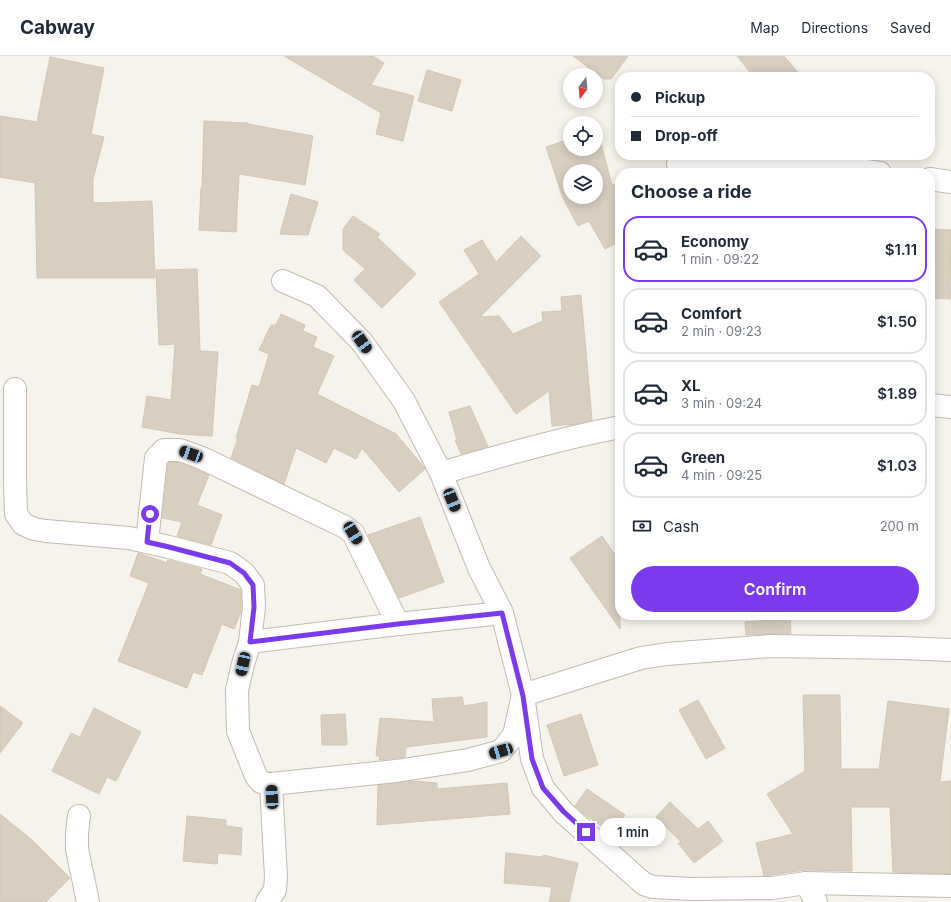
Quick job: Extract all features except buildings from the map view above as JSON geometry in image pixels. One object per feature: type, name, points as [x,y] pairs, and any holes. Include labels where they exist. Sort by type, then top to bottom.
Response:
[{"type":"street","points":[[678,164],[730,162],[815,164],[844,168]]},
{"type":"street","points":[[935,180],[951,182]]},
{"type":"street","points":[[283,281],[316,296],[362,342],[404,401],[441,473],[479,568],[502,613],[523,696],[532,759],[543,788],[564,812],[644,884],[652,894],[692,889],[772,888],[806,883],[951,886]]},
{"type":"street","points":[[15,389],[16,514],[23,524],[46,531],[129,538],[230,563],[244,573],[253,585],[254,607],[250,642],[237,690],[239,709],[238,731],[256,776],[261,782],[271,784],[403,770],[468,760],[501,751],[514,735],[523,696]]},
{"type":"street","points":[[935,405],[951,407]]},
{"type":"street","points":[[441,473],[576,435],[615,427]]},
{"type":"street","points":[[147,542],[156,458],[164,450],[180,450],[202,458],[345,527],[353,533],[398,624]]},
{"type":"street","points":[[250,642],[502,613]]},
{"type":"street","points":[[523,696],[641,658],[667,654],[770,646],[951,650]]},
{"type":"street","points":[[267,902],[275,890],[276,877],[271,784]]},
{"type":"street","points":[[79,816],[77,849],[88,902]]},
{"type":"street","points":[[806,883],[816,902]]},
{"type":"route","points":[[150,514],[147,542],[230,563],[244,573],[253,585],[254,607],[250,642],[502,613],[523,696],[532,759],[543,788],[564,812],[586,832]]}]
